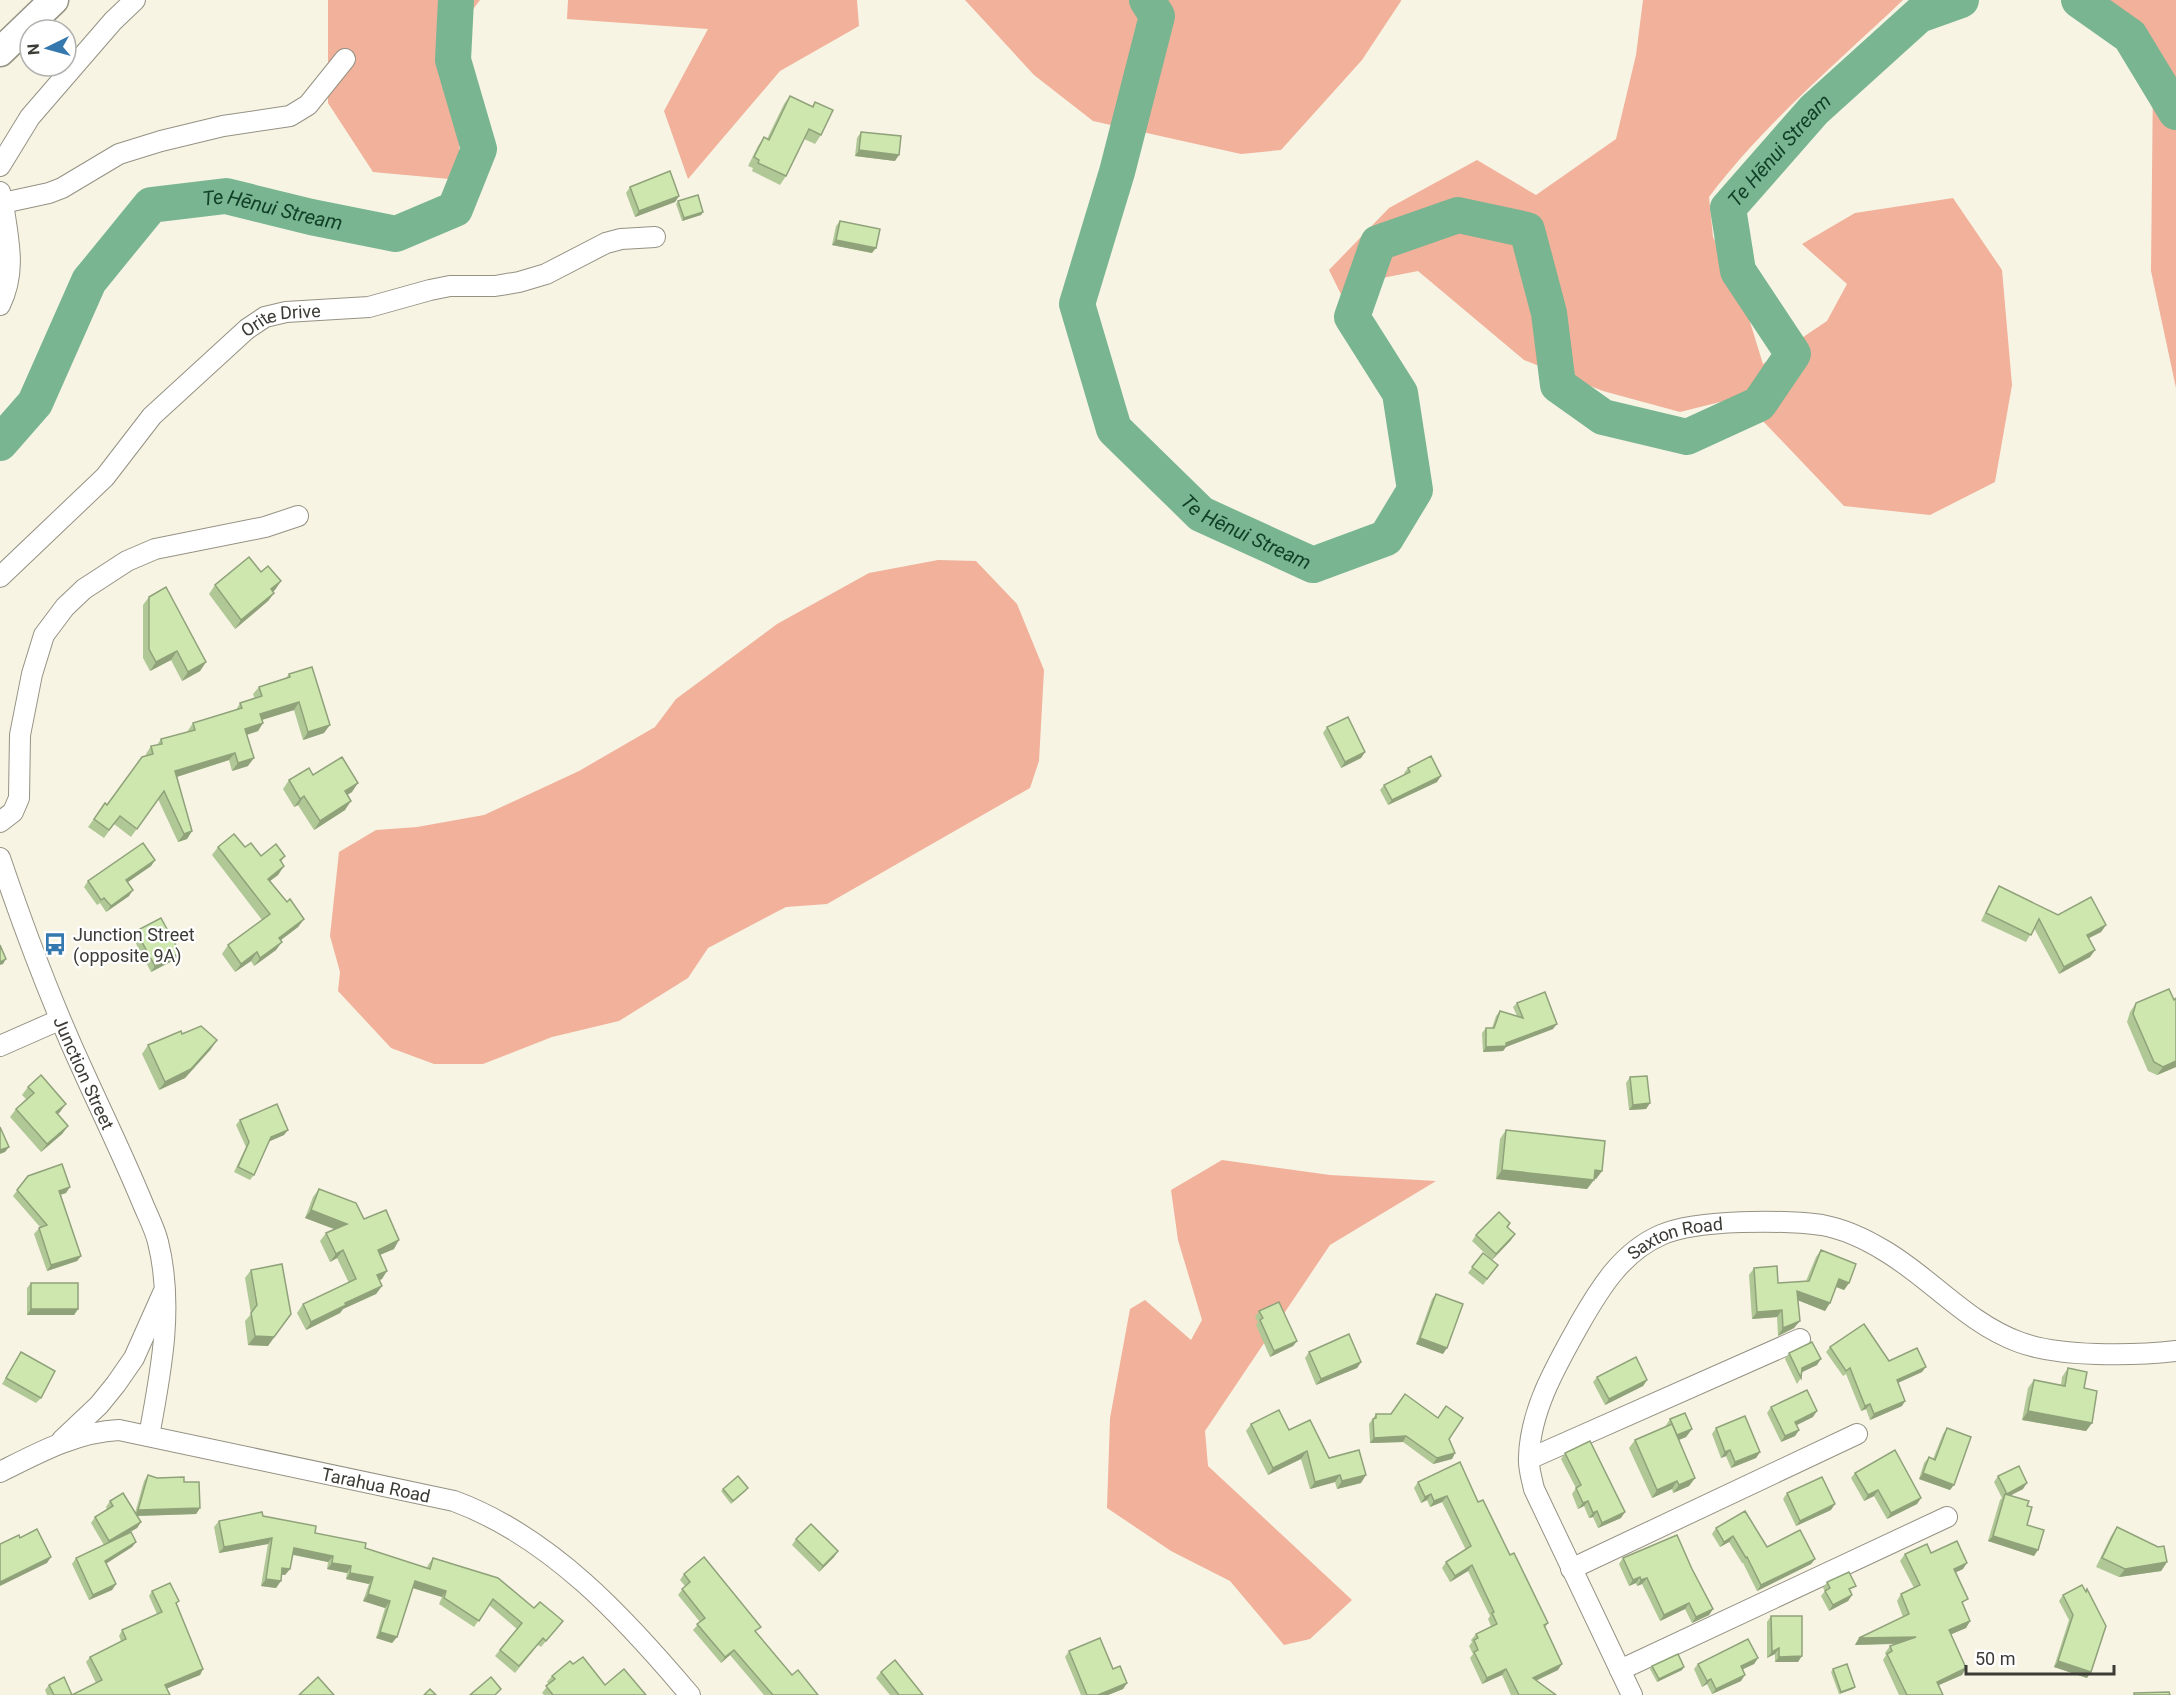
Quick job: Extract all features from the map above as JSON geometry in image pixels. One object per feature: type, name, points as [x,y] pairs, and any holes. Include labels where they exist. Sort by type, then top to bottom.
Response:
[{"type":"highway","points":[[0,52],[54,0]]},
{"type":"street","points":[[0,166],[30,117],[113,21],[135,0]]},
{"type":"street","points":[[0,305],[11,274],[2,198],[49,193],[62,188],[119,154],[161,141],[223,126],[290,116],[308,105],[345,59]]},
{"type":"street","name":"Orite Drive","points":[[0,577],[105,477],[152,416],[247,329],[265,317],[286,312],[369,307],[450,286],[495,286],[519,282],[546,274],[606,243],[621,239],[655,237]]},
{"type":"street","points":[[0,822],[13,812],[19,798],[20,735],[38,654],[44,635],[65,607],[84,589],[127,561],[155,549],[266,527],[298,516]]},
{"type":"street","name":"Junction Street","points":[[0,858],[59,1020],[135,1185],[158,1241],[165,1289],[165,1331],[162,1367],[149,1436]]},
{"type":"street","points":[[0,1047],[59,1020]]},
{"type":"street","name":"Saxton Road","points":[[1632,1695],[1534,1489],[1528,1459],[1530,1439],[1543,1397],[1557,1364],[1598,1292],[1617,1266],[1641,1247],[1681,1228],[1706,1225],[1751,1223],[1824,1226],[1848,1232],[1883,1249],[1911,1267],[1976,1320],[2020,1343],[2049,1350],[2091,1353],[2176,1351]]},
{"type":"street","points":[[55,1446],[99,1405],[116,1384],[134,1358],[165,1289]]},
{"type":"street","points":[[1528,1459],[1800,1339]]},
{"type":"street","name":"Tarahua Road","points":[[0,1472],[55,1446],[99,1431],[119,1430],[454,1502],[480,1511],[505,1524],[575,1576],[618,1614],[690,1695]]},
{"type":"street","points":[[1571,1569],[1857,1434]]},
{"type":"street","points":[[1620,1670],[1947,1517]]},
{"type":"shaded area","points":[[328,0],[480,0],[462,24],[458,75],[460,180],[373,172],[328,103]]},
{"type":"shaded area","points":[[568,0],[857,0],[859,26],[780,71],[688,179],[664,111],[708,29],[567,19]]},
{"type":"shaded area","points":[[965,0],[1401,1],[1362,60],[1281,150],[1241,154],[1093,121],[1034,75]]},
{"type":"shaded area","points":[[1643,0],[1903,0],[1777,119],[1730,170],[1709,197],[1713,237],[1742,296],[1763,364],[1827,321],[1847,284],[1802,244],[1855,213],[1953,198],[2002,270],[2012,385],[1995,482],[1930,515],[1844,506],[1740,397],[1680,412],[1603,391],[1524,360],[1418,271],[1377,279],[1361,335],[1329,270],[1389,208],[1477,160],[1536,195],[1616,139],[1636,55]]},
{"type":"shaded area","points":[[2098,0],[2176,0],[2176,388],[2151,271],[2153,79]]},
{"type":"shaded area","points":[[938,560],[976,561],[1017,604],[1044,670],[1039,761],[1030,788],[827,904],[786,907],[708,948],[688,978],[619,1021],[552,1037],[483,1064],[434,1064],[391,1048],[338,991],[340,972],[330,936],[339,852],[376,830],[417,827],[484,815],[579,771],[655,727],[676,699],[777,624],[869,573]]},
{"type":"shaded area","points":[[1222,1160],[1330,1175],[1436,1181],[1330,1245],[1205,1431],[1208,1466],[1352,1600],[1310,1639],[1284,1645],[1230,1581],[1171,1551],[1107,1508],[1110,1418],[1130,1309],[1145,1300],[1191,1340],[1202,1320],[1178,1240],[1171,1190]]},
{"type":"building","points":[[790,96],[813,107],[815,102],[833,110],[821,135],[809,129],[786,176],[758,163],[759,160],[754,157],[764,137],[769,140]]},
{"type":"building","points":[[861,132],[901,136],[899,155],[859,150]]},
{"type":"building","points":[[670,171],[679,196],[639,211],[630,187]]},
{"type":"building","points":[[698,195],[703,212],[684,218],[678,201]]},
{"type":"building","points":[[840,221],[880,229],[876,248],[836,240]]},
{"type":"building","points":[[249,557],[261,572],[268,566],[281,581],[271,589],[274,593],[241,620],[215,585]]},
{"type":"building","points":[[166,587],[206,662],[188,672],[177,651],[156,662],[149,649],[149,597]]},
{"type":"building","points":[[312,667],[330,725],[308,732],[299,702],[260,714],[263,723],[245,729],[254,758],[238,763],[235,753],[175,771],[192,831],[184,834],[164,791],[137,829],[120,816],[109,830],[94,819],[142,757],[153,754],[151,746],[162,744],[161,739],[195,730],[193,723],[242,708],[240,703],[262,696],[259,687]]},
{"type":"building","points":[[1348,717],[1365,752],[1345,762],[1327,727]]},
{"type":"building","points":[[1431,756],[1441,776],[1392,800],[1384,785],[1410,772],[1408,768]]},
{"type":"building","points":[[342,757],[358,783],[345,791],[351,801],[320,821],[304,796],[300,799],[289,780],[309,768],[313,775]]},
{"type":"building","points":[[234,834],[245,847],[251,843],[261,856],[276,844],[285,856],[280,860],[284,866],[268,879],[287,902],[290,899],[304,919],[279,938],[282,942],[260,958],[257,952],[241,964],[228,945],[270,914],[218,847]]},
{"type":"building","points":[[143,843],[155,860],[126,880],[133,890],[111,906],[104,898],[101,900],[88,881]]},
{"type":"building","points":[[1999,886],[2058,915],[2091,897],[2106,925],[2087,935],[2095,950],[2064,967],[2039,919],[2031,935],[1986,913]]},
{"type":"building","points":[[161,918],[180,953],[155,966],[136,931]]},
{"type":"building","points":[[0,945],[6,959],[0,962]]},
{"type":"building","points":[[2169,989],[2174,1000],[2176,998],[2176,1061],[2163,1067],[2154,1062],[2133,1014],[2136,1003]]},
{"type":"building","points":[[1545,992],[1557,1024],[1506,1043],[1506,1046],[1486,1047],[1486,1028],[1494,1028],[1500,1011],[1523,1018],[1517,1003]]},
{"type":"building","points":[[201,1026],[217,1040],[191,1069],[165,1082],[148,1045],[181,1031],[182,1034]]},
{"type":"building","points":[[41,1075],[66,1104],[56,1112],[68,1126],[47,1144],[16,1109],[34,1093],[28,1087]]},
{"type":"building","points":[[1647,1076],[1650,1103],[1633,1105],[1630,1077]]},
{"type":"building","points":[[277,1104],[288,1130],[271,1137],[254,1175],[238,1167],[249,1142],[240,1120]]},
{"type":"building","points":[[0,1127],[9,1147],[0,1150]]},
{"type":"building","points":[[1506,1130],[1605,1141],[1602,1171],[1595,1170],[1594,1180],[1502,1170]]},
{"type":"building","points":[[62,1164],[70,1187],[59,1191],[81,1256],[51,1265],[39,1228],[47,1225],[17,1190],[28,1176]]},
{"type":"building","points":[[319,1189],[356,1203],[364,1219],[386,1210],[399,1240],[378,1250],[387,1271],[377,1275],[382,1286],[311,1322],[303,1304],[356,1279],[343,1250],[336,1254],[326,1233],[347,1224],[311,1210]]},
{"type":"building","points":[[1499,1212],[1510,1223],[1507,1227],[1515,1234],[1496,1254],[1476,1235]]},
{"type":"building","points":[[1821,1250],[1856,1264],[1849,1283],[1839,1279],[1830,1303],[1797,1291],[1800,1321],[1783,1328],[1782,1310],[1757,1312],[1754,1268],[1777,1266],[1778,1283],[1809,1281]]},
{"type":"building","points":[[1483,1253],[1498,1265],[1487,1279],[1472,1267]]},
{"type":"building","points":[[282,1264],[291,1314],[274,1337],[255,1336],[251,1313],[257,1305],[251,1270]]},
{"type":"building","points":[[31,1283],[78,1283],[78,1309],[31,1309]]},
{"type":"building","points":[[1436,1294],[1463,1304],[1447,1348],[1420,1338]]},
{"type":"building","points":[[1279,1302],[1297,1341],[1274,1351],[1260,1320],[1263,1318],[1259,1311]]},
{"type":"building","points":[[1864,1324],[1889,1361],[1917,1348],[1926,1367],[1897,1380],[1905,1401],[1874,1414],[1870,1404],[1865,1406],[1850,1368],[1846,1371],[1830,1347]]},
{"type":"building","points":[[1349,1334],[1361,1362],[1321,1379],[1309,1352]]},
{"type":"building","points":[[1812,1342],[1821,1359],[1802,1368],[1801,1378],[1789,1353]]},
{"type":"building","points":[[21,1352],[55,1371],[41,1398],[6,1378]]},
{"type":"building","points":[[1636,1357],[1647,1380],[1609,1399],[1597,1377]]},
{"type":"building","points":[[2068,1368],[2087,1372],[2084,1388],[2097,1391],[2092,1423],[2028,1411],[2034,1380],[2065,1386]]},
{"type":"building","points":[[1807,1390],[1817,1411],[1795,1422],[1799,1430],[1785,1436],[1771,1407]]},
{"type":"building","points":[[1405,1394],[1438,1418],[1446,1406],[1463,1418],[1449,1439],[1455,1453],[1437,1458],[1406,1436],[1374,1438],[1373,1419],[1376,1418],[1376,1414],[1391,1414]]},
{"type":"building","points":[[1279,1410],[1289,1430],[1310,1420],[1329,1458],[1359,1450],[1366,1475],[1342,1481],[1340,1475],[1315,1482],[1307,1451],[1273,1468],[1251,1424]]},
{"type":"building","points":[[1685,1413],[1692,1429],[1677,1435],[1670,1419]]},
{"type":"building","points":[[1745,1416],[1760,1452],[1735,1462],[1730,1450],[1725,1452],[1716,1428]]},
{"type":"building","points":[[1672,1424],[1695,1478],[1679,1485],[1677,1481],[1657,1490],[1635,1440]]},
{"type":"building","points":[[1947,1428],[1971,1437],[1954,1485],[1923,1473],[1929,1457],[1935,1460]]},
{"type":"building","points":[[1590,1441],[1625,1512],[1602,1523],[1597,1511],[1593,1513],[1588,1501],[1583,1503],[1576,1488],[1581,1485],[1565,1453]]},
{"type":"building","points":[[1895,1450],[1921,1498],[1891,1513],[1878,1490],[1868,1495],[1855,1473]]},
{"type":"building","points":[[1460,1462],[1478,1502],[1483,1500],[1510,1555],[1514,1553],[1548,1623],[1544,1625],[1562,1664],[1533,1678],[1556,1695],[1519,1695],[1506,1669],[1487,1678],[1474,1652],[1478,1650],[1474,1640],[1478,1638],[1476,1634],[1497,1624],[1492,1613],[1494,1612],[1472,1565],[1455,1576],[1446,1562],[1471,1546],[1447,1496],[1434,1501],[1431,1494],[1425,1497],[1418,1482]]},
{"type":"building","points":[[2019,1466],[2027,1483],[2007,1494],[1998,1476]]},
{"type":"building","points":[[148,1475],[157,1478],[184,1477],[184,1482],[199,1482],[200,1508],[138,1510]]},
{"type":"building","points":[[738,1476],[748,1488],[733,1501],[723,1489]]},
{"type":"building","points":[[1822,1477],[1835,1504],[1800,1521],[1787,1493]]},
{"type":"building","points":[[123,1493],[141,1522],[109,1541],[95,1517],[113,1506],[110,1501]]},
{"type":"building","points":[[2005,1494],[2029,1501],[2027,1506],[2032,1507],[2027,1525],[2044,1530],[2038,1550],[1993,1536]]},
{"type":"building","points":[[1745,1511],[1767,1547],[1800,1530],[1815,1559],[1761,1585],[1733,1536],[1724,1542],[1716,1528]]},
{"type":"building","points":[[262,1512],[263,1516],[316,1526],[315,1533],[366,1543],[365,1548],[430,1569],[433,1558],[498,1578],[534,1608],[540,1602],[563,1621],[546,1641],[543,1638],[519,1666],[500,1650],[522,1623],[493,1599],[479,1621],[444,1598],[446,1591],[415,1581],[397,1637],[380,1632],[390,1601],[368,1594],[373,1577],[350,1573],[351,1566],[332,1563],[333,1556],[294,1548],[290,1569],[282,1568],[281,1581],[266,1579],[272,1538],[224,1547],[219,1521]]},
{"type":"building","points":[[811,1524],[838,1551],[823,1566],[796,1539]]},
{"type":"building","points":[[2117,1527],[2158,1547],[2164,1546],[2167,1562],[2125,1569],[2102,1558]]},
{"type":"building","points":[[37,1529],[51,1557],[0,1582],[0,1544],[19,1535],[20,1538]]},
{"type":"building","points":[[131,1532],[136,1542],[105,1561],[116,1584],[93,1595],[76,1558]]},
{"type":"building","points":[[1677,1535],[1713,1609],[1696,1617],[1689,1603],[1664,1615],[1647,1578],[1641,1580],[1640,1577],[1633,1580],[1623,1558]]},
{"type":"building","points":[[1957,1541],[1967,1563],[1954,1569],[1968,1599],[1962,1602],[1970,1621],[1949,1630],[1966,1668],[1937,1682],[1943,1695],[1907,1695],[1887,1654],[1892,1651],[1890,1646],[1916,1637],[1859,1638],[1909,1614],[1901,1594],[1920,1585],[1905,1554],[1927,1544],[1931,1553]]},
{"type":"building","points":[[704,1557],[761,1627],[755,1631],[792,1675],[798,1670],[818,1695],[773,1695],[734,1650],[725,1657],[697,1624],[705,1618],[682,1589],[690,1582],[684,1574]]},
{"type":"building","points":[[1849,1572],[1856,1586],[1849,1589],[1852,1595],[1833,1605],[1825,1591],[1830,1588],[1827,1582]]},
{"type":"building","points":[[170,1583],[179,1601],[176,1603],[203,1669],[165,1685],[170,1695],[72,1695],[102,1680],[90,1657],[126,1639],[122,1630],[162,1612],[152,1591]]},
{"type":"building","points":[[2082,1585],[2086,1592],[2087,1589],[2106,1626],[2091,1672],[2058,1661],[2073,1615],[2063,1595]]},
{"type":"building","points":[[1771,1616],[1802,1616],[1802,1656],[1779,1657],[1779,1648],[1772,1652]]},
{"type":"building","points":[[1100,1638],[1113,1669],[1120,1666],[1127,1683],[1098,1695],[1087,1695],[1069,1651]]},
{"type":"building","points":[[1748,1639],[1758,1658],[1741,1666],[1745,1675],[1716,1689],[1711,1679],[1707,1681],[1698,1664]]},
{"type":"building","points":[[1678,1654],[1684,1667],[1659,1679],[1652,1666]]},
{"type":"building","points":[[583,1657],[605,1685],[624,1669],[646,1695],[553,1695],[546,1686],[555,1679],[552,1676],[570,1661],[573,1664]]},
{"type":"building","points":[[895,1660],[923,1695],[899,1695],[881,1672]]},
{"type":"building","points":[[1847,1664],[1855,1687],[1841,1692],[1833,1669]]},
{"type":"building","points":[[64,1677],[72,1695],[54,1695],[49,1685]]},
{"type":"building","points":[[318,1677],[334,1695],[299,1695]]},
{"type":"building","points":[[491,1677],[501,1689],[495,1695],[470,1695]]},
{"type":"building","points":[[430,1689],[436,1695],[424,1695]]},
{"type":"building","points":[[2169,1692],[2170,1695],[2134,1695],[2134,1693]]},
{"type":"waterway","name":"Te Hēnui Stream","points":[[0,443],[35,403],[89,281],[151,205],[226,196],[311,217],[396,234],[455,209],[479,149],[453,60],[456,0]]},
{"type":"waterway","name":"Te Hēnui Stream","points":[[1147,0],[1157,16],[1117,172],[1077,304],[1114,429],[1201,514],[1313,565],[1386,538],[1415,490],[1400,393],[1352,317],[1378,243],[1458,215],[1527,230],[1549,313],[1558,385],[1603,417],[1687,437],[1759,404],[1793,354],[1738,271],[1728,208],[1814,110],[1919,15],[1961,0]]},
{"type":"waterway","name":"Te Hēnui Stream","points":[[2079,0],[2130,36],[2176,112]]},
{"type":"place","name":"Junction Street (opposite 9A)","points":[[55,944]]}]
